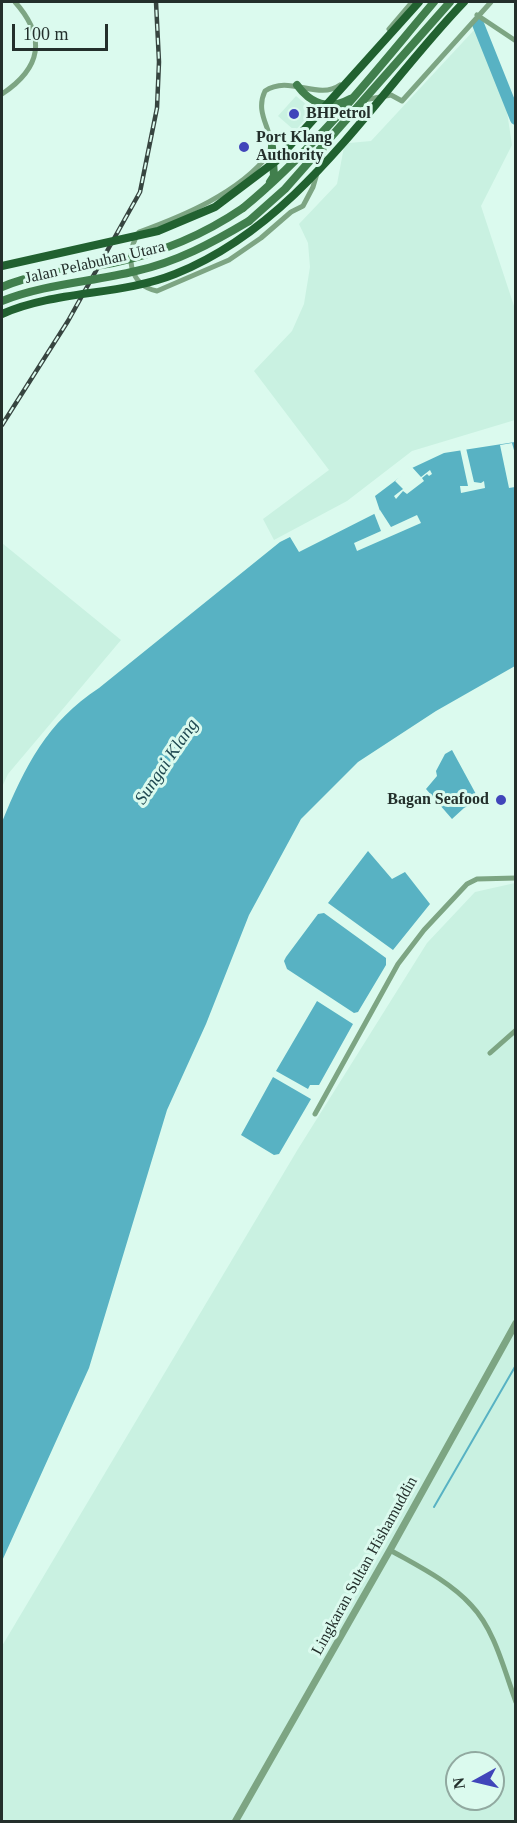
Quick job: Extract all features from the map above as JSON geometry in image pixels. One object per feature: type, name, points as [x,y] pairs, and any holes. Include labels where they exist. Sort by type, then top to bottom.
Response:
[{"type":"main road","points":[[2,266],[158,231],[215,207],[276,161],[419,2]]},
{"type":"main road","name":"Jalan Pelabuhan Utara","points":[[2,287],[31,277],[114,263],[167,250],[218,225],[274,182],[353,97],[434,2]]},
{"type":"main road","name":"Jalan Pelabuhan Utara","points":[[2,301],[48,287],[166,263],[205,247],[249,221],[285,189],[450,2]]},
{"type":"main road","points":[[2,314],[22,306],[146,283],[173,275],[228,249],[255,230],[293,196],[464,2]]},
{"type":"main road","points":[[297,85],[308,98],[322,104],[338,104],[353,97]]},
{"type":"main road","points":[[257,197],[274,176],[272,147]]},
{"type":"street","points":[[2,94],[21,80],[35,54],[34,31],[15,2]]},
{"type":"street","points":[[325,144],[313,187],[303,206],[291,212],[261,238],[229,260],[157,291],[147,289],[136,279],[130,250],[139,232],[179,217],[222,194],[265,159],[272,147],[260,107],[261,99],[266,91],[273,86],[297,85],[320,90],[338,88],[412,2]]},
{"type":"street","points":[[364,100],[391,95],[402,101],[491,2]]},
{"type":"street","points":[[477,15],[516,41]]},
{"type":"street","points":[[315,1114],[387,982],[424,930],[467,884],[477,879],[516,878]]},
{"type":"street","points":[[490,1053],[516,1030]]},
{"type":"street","name":"Lingkaran Sultan Hishamuddin","points":[[235,1821],[390,1550],[516,1323]]},
{"type":"street","points":[[390,1550],[442,1581],[471,1605],[497,1648],[516,1702]]},
{"type":"shaded area","points":[[475,29],[507,112],[512,145],[481,206],[515,309],[515,420],[412,451],[347,501],[274,540],[263,519],[329,470],[254,371],[292,331],[304,304],[310,267],[308,243],[299,224],[337,184],[344,147],[349,143],[371,141]]},
{"type":"shaded area","points":[[296,96],[313,110],[295,131],[278,116]]},
{"type":"shaded area","points":[[2,543],[121,640],[8,774],[2,787]]},
{"type":"shaded area","points":[[515,883],[515,1821],[2,1822],[2,1646],[298,1149],[427,943],[475,892]]},
{"type":"water","name":"Sungai Klang","points":[[515,442],[515,666],[436,711],[358,762],[301,819],[249,915],[206,1024],[167,1110],[89,1368],[2,1561],[2,822],[20,782],[40,747],[65,715],[280,542],[290,537],[299,552],[380,511],[375,496],[412,468],[444,453]]},
{"type":"water","points":[[452,750],[477,796],[477,801],[464,808],[452,819],[426,789],[437,776],[436,771],[445,754]]},
{"type":"water","points":[[368,851],[392,879],[405,872],[430,904],[393,950],[328,903]]},
{"type":"water","points":[[324,913],[386,958],[386,965],[358,1012],[354,1013],[287,969],[284,961],[318,914]]},
{"type":"water","points":[[317,1001],[353,1024],[319,1085],[310,1085],[308,1089],[276,1071]]},
{"type":"water","points":[[273,1077],[311,1099],[279,1154],[274,1155],[241,1135]]},
{"type":"pier","points":[[512,443],[515,454],[515,487],[509,488],[500,445]]},
{"type":"pier","points":[[466,448],[474,482],[484,481],[485,488],[461,493],[460,486],[468,486],[460,449]]},
{"type":"pier","points":[[411,466],[421,477],[430,470],[432,474],[429,476],[427,474],[422,478],[424,481],[407,494],[403,491],[396,499],[394,496],[403,489],[395,481]]},
{"type":"pier","points":[[380,510],[391,527],[417,515],[421,523],[357,551],[354,543],[381,531],[374,513]]},
{"type":"waterway","points":[[478,24],[516,119]]},
{"type":"waterway","points":[[434,1507],[516,1365]]},
{"type":"railway","points":[[2,425],[68,321],[140,192],[157,108],[159,62],[156,2]]},
{"type":"place","name":"BHPetrol","points":[[294,114]]},
{"type":"place","name":"Port Klang Authority","points":[[244,147]]},
{"type":"place","name":"Bagan Seafood","points":[[501,800]]}]
